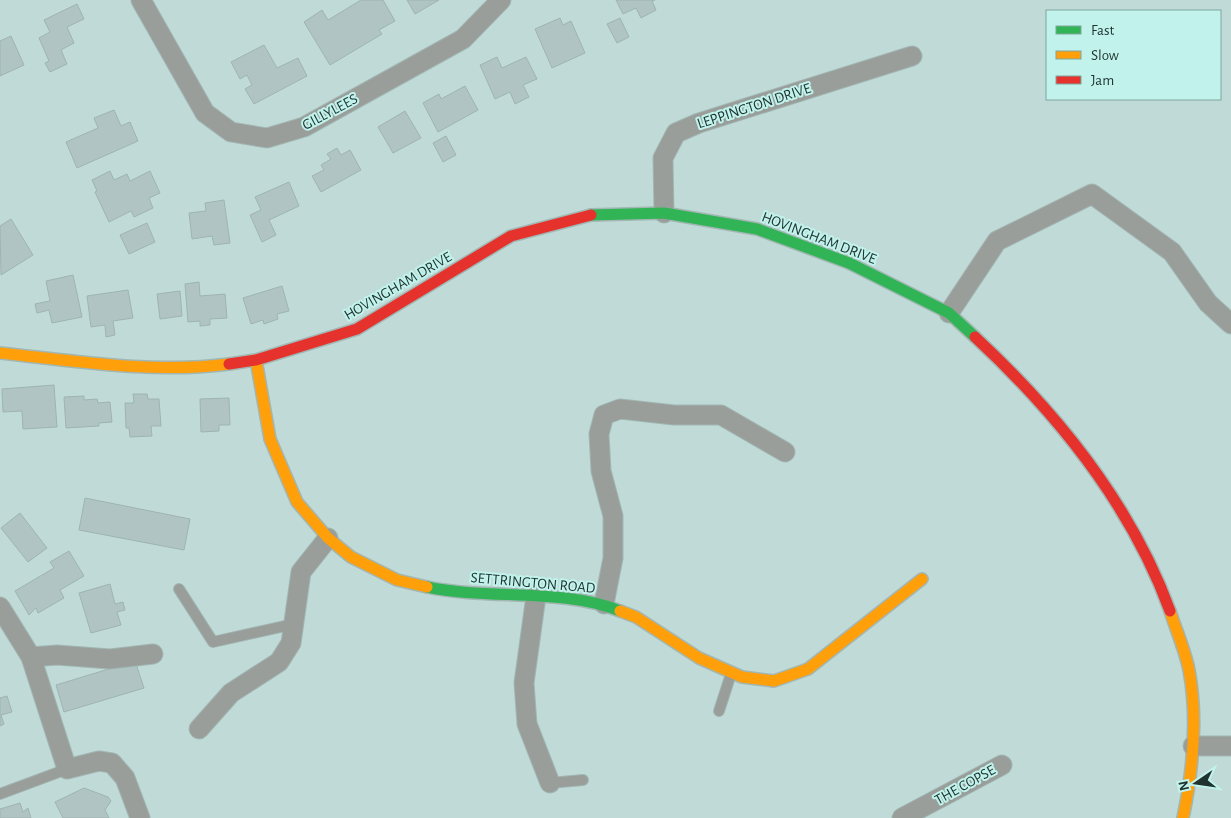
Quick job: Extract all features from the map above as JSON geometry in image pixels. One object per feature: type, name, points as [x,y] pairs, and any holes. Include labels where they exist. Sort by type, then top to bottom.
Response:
[{"type":"street","name":"GILLYLEES","points":[[141,0],[205,113],[231,132],[267,138],[304,127],[463,39],[501,0]]},
{"type":"street","name":"LEPPINGTON DRIVE","points":[[664,213],[663,158],[676,133],[699,123],[912,56]]},
{"type":"street","points":[[949,313],[997,240],[1092,194],[1172,252],[1208,303],[1231,324]]},
{"type":"street","name":"HOVINGHAM DRIVE","points":[[0,353],[122,366],[206,367],[256,360],[357,329],[511,236],[588,215],[664,213],[757,229],[849,263],[949,313],[1017,376],[1072,438],[1114,499],[1148,559],[1169,609],[1189,669],[1193,746],[1192,775],[1182,818]]},
{"type":"street","name":"SETTRINGTON ROAD","points":[[256,360],[270,439],[298,502],[328,538],[351,557],[397,580],[452,592],[536,596],[604,604],[636,617],[698,658],[742,677],[774,680],[808,669],[922,578]]},
{"type":"street","points":[[604,604],[612,558],[614,516],[601,471],[599,434],[604,415],[620,409],[674,415],[721,415],[785,452]]},
{"type":"street","points":[[199,729],[231,693],[279,662],[291,643],[301,572],[328,538]]},
{"type":"street","points":[[536,596],[524,683],[527,724],[550,783]]},
{"type":"street","points":[[0,607],[31,657],[67,769],[99,761],[112,763],[125,778],[140,818]]},
{"type":"street","points":[[31,657],[57,655],[110,659],[153,654]]},
{"type":"street","points":[[1193,746],[1231,746]]},
{"type":"street","name":"THE COPSE","points":[[902,818],[1002,765]]},
{"type":"lane","points":[[179,589],[213,642],[294,624]]},
{"type":"lane","points":[[719,711],[732,672]]},
{"type":"lane","points":[[0,794],[67,769]]},
{"type":"lane","points":[[550,783],[583,780]]},
{"type":"building","points":[[361,0],[383,0],[395,21],[379,30],[382,34],[330,65],[304,22],[322,10],[328,20]]},
{"type":"building","points":[[407,0],[439,0],[415,14]]},
{"type":"building","points":[[616,0],[655,0],[652,1],[656,10],[641,18],[636,8],[623,14]]},
{"type":"building","points":[[77,4],[84,19],[67,27],[74,43],[61,50],[67,64],[50,72],[45,63],[49,61],[39,38],[50,32],[44,20]]},
{"type":"building","points":[[560,18],[563,25],[571,21],[585,53],[552,68],[535,29]]},
{"type":"building","points":[[620,18],[629,37],[617,43],[607,24]]},
{"type":"building","points":[[11,36],[24,65],[0,76],[0,41]]},
{"type":"building","points":[[264,45],[277,68],[298,58],[307,76],[254,104],[245,89],[252,85],[247,75],[240,79],[231,62]]},
{"type":"building","points":[[497,57],[502,68],[526,57],[537,79],[523,85],[529,97],[515,104],[510,92],[495,99],[480,65]]},
{"type":"building","points":[[465,86],[478,110],[438,132],[423,103],[439,94],[441,99]]},
{"type":"building","points":[[114,110],[121,126],[130,122],[138,141],[77,168],[66,142],[98,128],[94,118]]},
{"type":"building","points":[[405,111],[421,138],[393,153],[378,127]]},
{"type":"building","points":[[446,136],[456,155],[443,162],[433,143]]},
{"type":"building","points":[[337,148],[341,155],[350,150],[361,170],[321,192],[312,176],[324,170],[321,165],[331,159],[327,154]]},
{"type":"building","points":[[110,171],[114,180],[127,174],[130,181],[150,171],[160,193],[149,198],[153,208],[134,217],[131,211],[109,222],[95,192],[97,191],[92,180]]},
{"type":"building","points":[[289,182],[299,206],[269,220],[276,235],[262,242],[250,215],[261,210],[255,197]]},
{"type":"building","points":[[224,200],[230,243],[214,245],[212,236],[192,239],[189,213],[206,211],[205,203]]},
{"type":"building","points":[[11,219],[33,255],[1,275],[0,226]]},
{"type":"building","points":[[147,223],[155,242],[129,254],[120,235]]},
{"type":"building","points":[[73,275],[82,317],[52,323],[49,310],[37,313],[35,304],[50,301],[46,281]]},
{"type":"building","points":[[199,282],[200,296],[225,294],[227,318],[210,319],[210,325],[200,326],[200,321],[188,322],[185,284]]},
{"type":"building","points":[[282,286],[289,311],[277,314],[278,319],[264,324],[263,320],[251,324],[243,298]]},
{"type":"building","points":[[128,290],[133,318],[113,321],[115,335],[106,337],[105,325],[91,327],[87,296]]},
{"type":"building","points":[[180,291],[182,316],[160,319],[157,294]]},
{"type":"building","points":[[54,385],[57,427],[23,429],[22,411],[3,412],[2,389]]},
{"type":"building","points":[[133,394],[147,394],[148,399],[159,399],[161,426],[151,426],[152,436],[130,437],[129,428],[126,428],[125,403],[134,403]]},
{"type":"building","points":[[84,396],[84,400],[97,399],[98,403],[110,402],[112,422],[99,423],[99,426],[66,428],[64,397]]},
{"type":"building","points":[[229,398],[230,425],[219,425],[219,431],[201,432],[200,399]]},
{"type":"building","points":[[85,498],[190,519],[184,550],[79,530]]},
{"type":"building","points":[[20,513],[47,548],[28,562],[1,528]]},
{"type":"building","points":[[69,551],[84,576],[60,590],[64,598],[38,613],[36,608],[29,615],[15,591],[54,568],[50,562]]},
{"type":"building","points":[[110,584],[115,604],[123,602],[125,610],[117,612],[121,625],[91,633],[79,593]]},
{"type":"building","points":[[135,661],[144,688],[64,712],[56,685]]},
{"type":"building","points":[[7,696],[12,712],[1,715],[4,724],[0,726],[0,698]]},
{"type":"building","points":[[84,788],[108,797],[111,801],[105,810],[109,818],[63,818],[55,802]]},
{"type":"building","points":[[20,803],[23,812],[28,808],[31,818],[0,818],[0,809]]},
{"type":"traffic: fast","points":[[591,215],[664,213],[757,229],[849,263],[949,313],[975,337]]},
{"type":"traffic: fast","points":[[427,587],[475,593],[575,599],[620,611]]},
{"type":"traffic: slow","points":[[0,353],[86,363],[143,367],[201,367],[229,364]]},
{"type":"traffic: slow","points":[[256,360],[270,439],[297,502],[328,538],[351,557],[397,580],[427,587]]},
{"type":"traffic: slow","points":[[620,611],[636,617],[699,658],[742,677],[774,681],[808,669],[922,579]]},
{"type":"traffic: slow","points":[[1170,611],[1183,648],[1192,688],[1194,725],[1192,763],[1183,818]]},
{"type":"traffic: jam","points":[[229,364],[256,360],[357,329],[511,236],[591,215]]},
{"type":"traffic: jam","points":[[975,337],[1035,397],[1089,463],[1135,534],[1154,572],[1170,611]]}]
